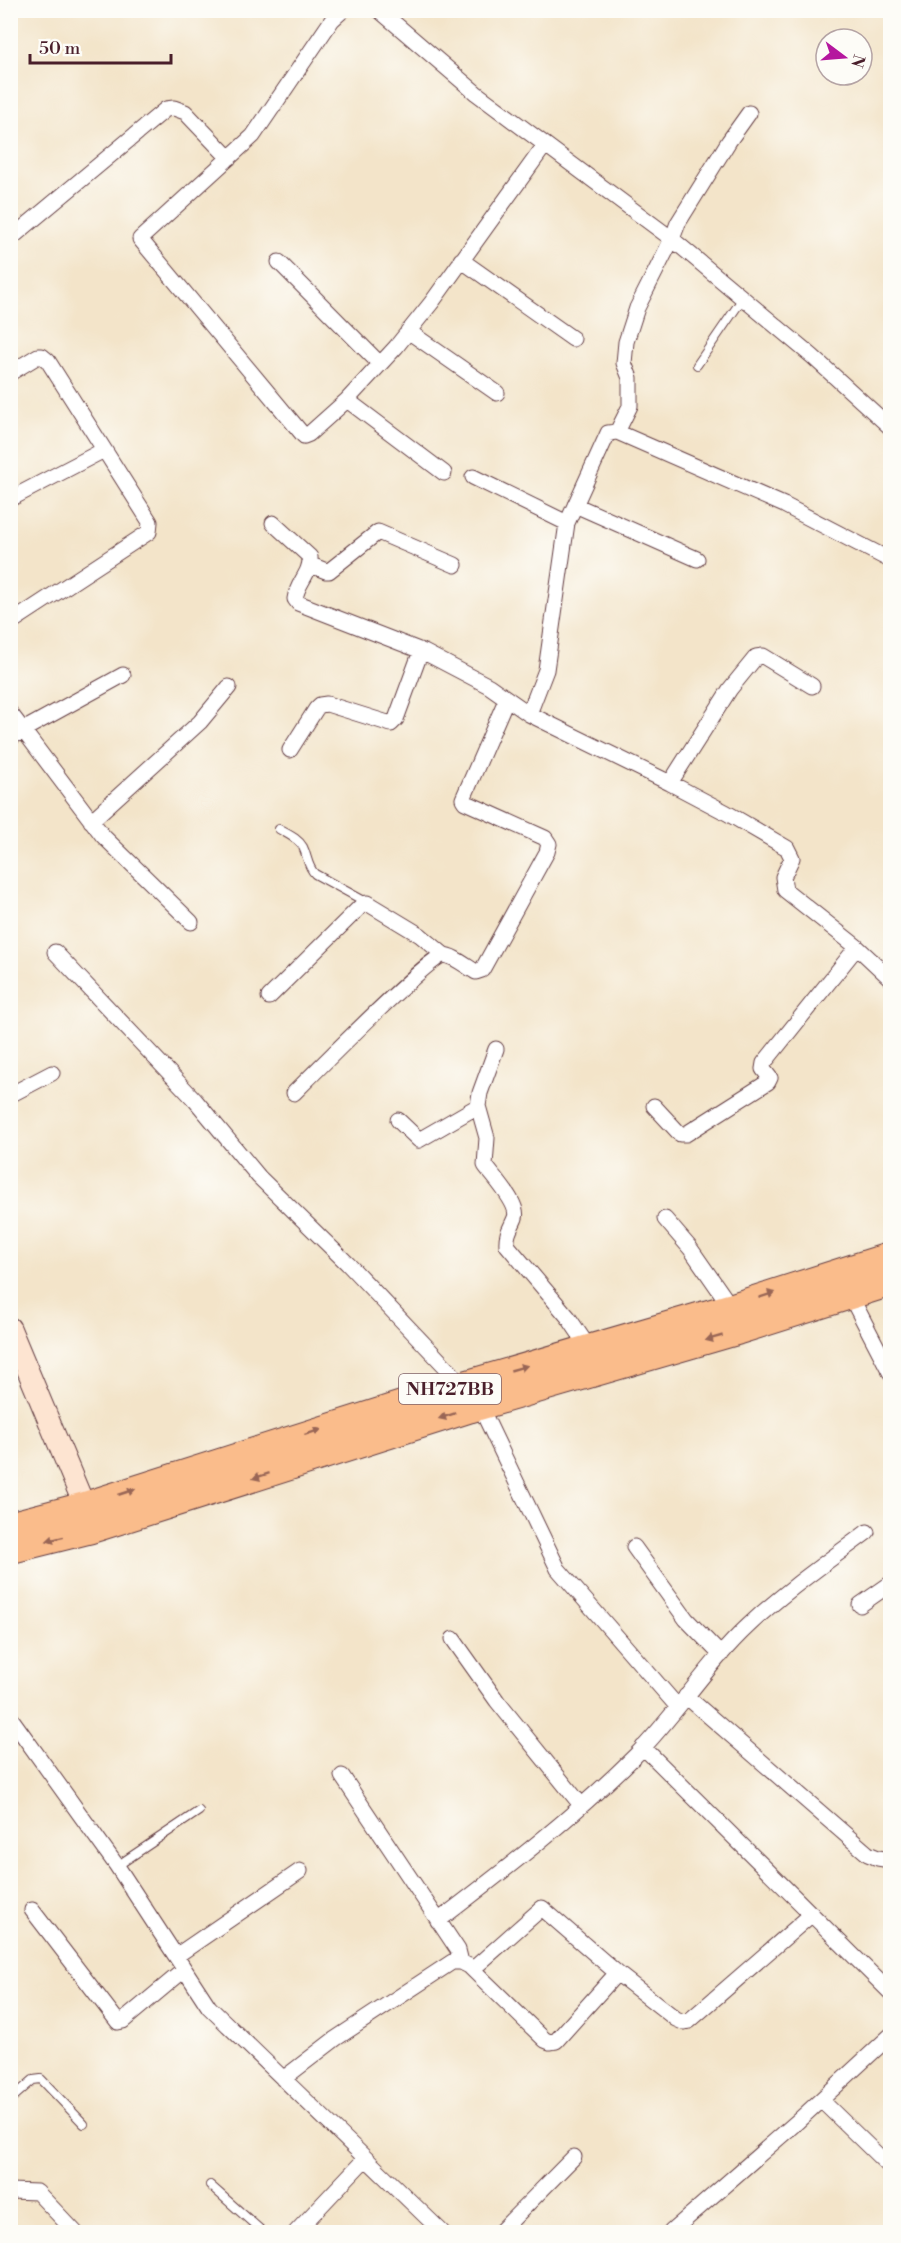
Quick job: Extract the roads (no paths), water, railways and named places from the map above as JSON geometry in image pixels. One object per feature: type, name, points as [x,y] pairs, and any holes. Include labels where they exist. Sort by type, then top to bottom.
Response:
[{"type":"highway","name":"NH727BB","points":[[10,1550],[89,1517],[463,1385],[730,1307],[891,1256]]},
{"type":"highway","name":"NH727BB","points":[[10,1525],[89,1517],[727,1334],[891,1283]]},
{"type":"street","points":[[343,10],[332,20],[253,136],[141,237],[140,242],[304,436],[347,400],[408,331],[545,145]]},
{"type":"street","points":[[379,10],[476,93],[672,239],[891,427]]},
{"type":"street","points":[[10,239],[166,109],[174,108],[184,112],[229,158]]},
{"type":"street","points":[[617,432],[630,406],[630,378],[624,363],[626,342],[637,308],[678,223],[749,112]]},
{"type":"street","points":[[461,260],[573,339]]},
{"type":"street","points":[[279,262],[380,364]]},
{"type":"street","points":[[408,331],[497,393]]},
{"type":"street","points":[[10,373],[38,356],[48,361],[150,522],[149,532],[10,623]]},
{"type":"street","points":[[347,400],[444,473]]},
{"type":"street","points":[[529,714],[546,670],[567,524],[608,433],[617,432],[783,505],[891,560]]},
{"type":"street","points":[[10,500],[104,450]]},
{"type":"street","points":[[473,477],[567,524]]},
{"type":"street","points":[[575,505],[697,559]]},
{"type":"street","points":[[273,523],[310,557],[310,565],[296,588],[295,599],[298,603],[421,651],[477,679],[529,714],[670,783],[787,848],[792,858],[783,877],[784,890],[857,947],[891,978]]},
{"type":"street","points":[[310,565],[329,570],[378,532],[455,565]]},
{"type":"street","points":[[290,750],[315,709],[320,705],[327,704],[391,724],[396,719],[421,651]]},
{"type":"street","points":[[670,783],[730,689],[756,657],[762,656],[812,687]]},
{"type":"street","points":[[17,734],[123,675]]},
{"type":"street","points":[[91,821],[200,722],[230,687]]},
{"type":"street","points":[[269,996],[362,905],[368,903],[420,935],[444,955],[476,972],[482,970],[547,852],[549,844],[545,838],[465,802],[463,799],[506,700]]},
{"type":"street","points":[[10,713],[17,734],[103,836],[191,922]]},
{"type":"street","points":[[654,1106],[680,1134],[686,1134],[768,1082],[770,1078],[763,1069],[764,1064],[857,947]]},
{"type":"street","points":[[55,952],[195,1100],[259,1177],[348,1264],[463,1385]]},
{"type":"street","points":[[294,1093],[415,976],[438,956],[444,955]]},
{"type":"street","points":[[496,1049],[480,1093],[478,1106],[486,1138],[484,1165],[514,1205],[515,1217],[506,1237],[507,1245],[568,1317],[589,1348]]},
{"type":"street","points":[[10,1095],[52,1073]]},
{"type":"street","points":[[398,1120],[419,1140],[478,1106]]},
{"type":"street","points":[[665,1219],[690,1248],[730,1307]]},
{"type":"street","points":[[850,1295],[891,1372]]},
{"type":"street","points":[[10,1328],[89,1517]]},
{"type":"street","points":[[480,1406],[558,1569],[681,1701],[868,1854],[891,1860]]},
{"type":"street","points":[[438,1921],[537,1845],[643,1747],[749,1625],[867,1532]]},
{"type":"street","points":[[634,1546],[686,1619],[721,1655]]},
{"type":"street","points":[[860,1605],[891,1584]]},
{"type":"street","points":[[453,1639],[497,1701],[581,1805]]},
{"type":"street","points":[[10,1717],[117,1866],[209,2007],[442,2232]]},
{"type":"street","points":[[643,1747],[891,1992]]},
{"type":"street","points":[[342,1776],[467,1966],[545,2040],[556,2041],[617,1973]]},
{"type":"street","points":[[176,1956],[300,1871]]},
{"type":"street","points":[[467,1966],[542,1908],[617,1973],[683,2022],[689,2021],[812,1914]]},
{"type":"street","points":[[32,1910],[118,2022],[123,2021],[184,1970]]},
{"type":"street","points":[[283,2079],[335,2039],[452,1962],[467,1966]]},
{"type":"street","points":[[671,2232],[891,2036]]},
{"type":"street","points":[[821,2100],[891,2167]]},
{"type":"street","points":[[500,2232],[574,2157]]},
{"type":"street","points":[[297,2232],[365,2159]]},
{"type":"street","points":[[12,2195],[37,2192],[75,2232]]},
{"type":"lane","points":[[697,365],[743,298]]},
{"type":"lane","points":[[279,829],[298,841],[303,848],[309,868],[315,874],[368,903]]},
{"type":"lane","points":[[117,1866],[199,1811]]},
{"type":"lane","points":[[10,2100],[33,2080],[40,2079],[84,2124]]},
{"type":"lane","points":[[210,2185],[263,2232]]}]
